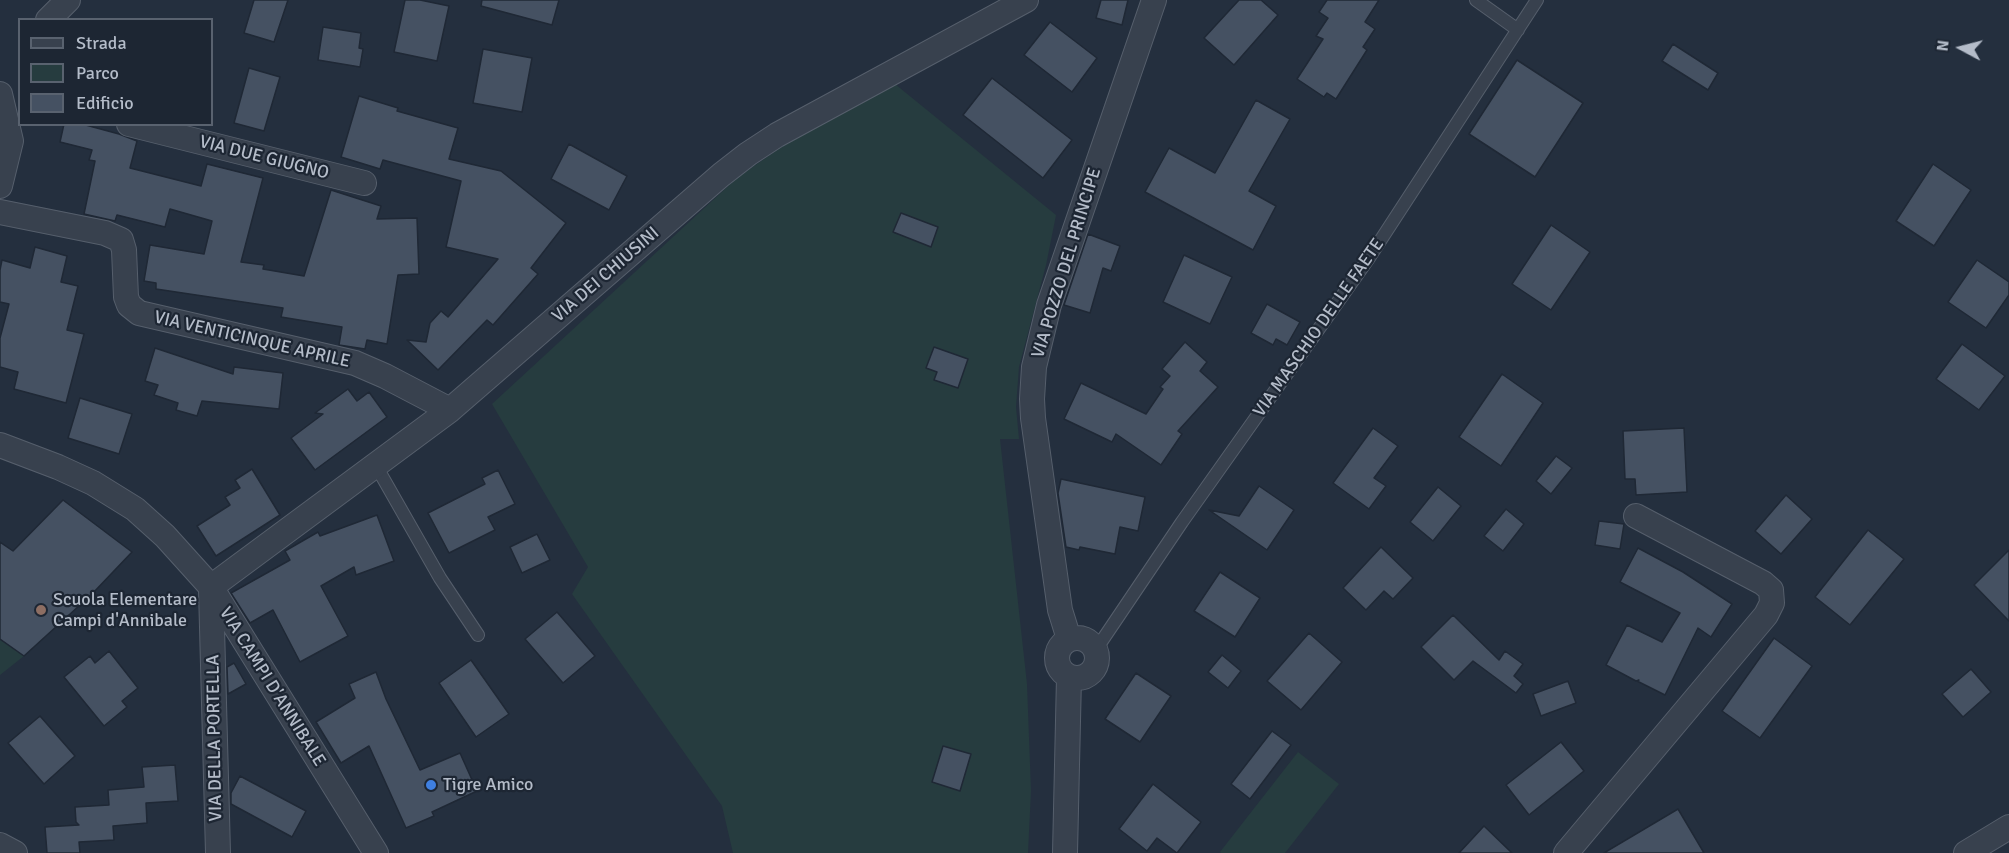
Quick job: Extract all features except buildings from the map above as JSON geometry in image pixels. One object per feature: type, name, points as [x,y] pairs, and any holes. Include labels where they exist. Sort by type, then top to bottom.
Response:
[{"type":"street","points":[[50,18],[68,0]]},
{"type":"street","name":"VIA DEI CHIUSINI","points":[[211,587],[450,410],[748,154],[777,135],[1026,0]]},
{"type":"street","name":"VIA POZZO DEL PRINCIPE","points":[[1069,639],[1058,601],[1033,418],[1034,367],[1049,305],[1154,0]]},
{"type":"street","points":[[0,94],[11,141]]},
{"type":"street","points":[[0,186],[18,114]]},
{"type":"street","name":"VIA DUE GIUGNO","points":[[137,126],[364,183]]},
{"type":"street","name":"VIA VENTICINQUE APRILE","points":[[0,212],[105,233],[121,240],[124,250],[126,297],[129,305],[139,313],[355,363],[450,410]]},
{"type":"street","name":"VIA CAMPI D'ANNIBALE","points":[[0,445],[85,479],[128,504],[156,527],[211,587],[376,853]]},
{"type":"street","points":[[1566,853],[1766,615],[1772,603],[1772,590],[1763,583],[1636,516]]},
{"type":"street","name":"VIA DELLA PORTELLA","points":[[211,587],[218,853]]},
{"type":"street","points":[[1082,638],[1088,641],[1095,651],[1094,670],[1082,678],[1069,677],[1059,668],[1057,655],[1059,648],[1069,639],[1082,638]]},
{"type":"street","points":[[1065,853],[1069,677]]},
{"type":"street","points":[[1966,853],[2009,827]]},
{"type":"street","points":[[0,844],[15,853]]},
{"type":"lane","points":[[1476,0],[1518,30]]},
{"type":"lane","name":"VIA MASCHIO DELLE FAETE","points":[[1095,651],[1182,522],[1369,258],[1537,0]]},
{"type":"lane","points":[[375,464],[440,578],[478,635]]},
{"type":"green space","points":[[895,84],[1056,215],[1046,265],[1019,367],[1016,407],[1019,439],[1000,439],[1027,684],[1031,791],[1028,853],[733,853],[722,806],[572,594],[588,567],[492,404],[738,177],[783,146]],"holes":[[[901,213],[938,227],[931,246],[894,233]],[[934,347],[968,359],[958,388],[935,380],[937,372],[926,368]],[[943,746],[971,755],[960,791],[932,782]]]},
{"type":"green space","points":[[0,639],[24,656],[0,675]]},
{"type":"green space","points":[[1298,752],[1339,784],[1285,853],[1221,853],[1220,852]]},
{"type":"place","name":"Scuola Elementare Campi d'Annibale","points":[[41,610]]},
{"type":"place","name":"Tigre Amico","points":[[431,785]]}]
